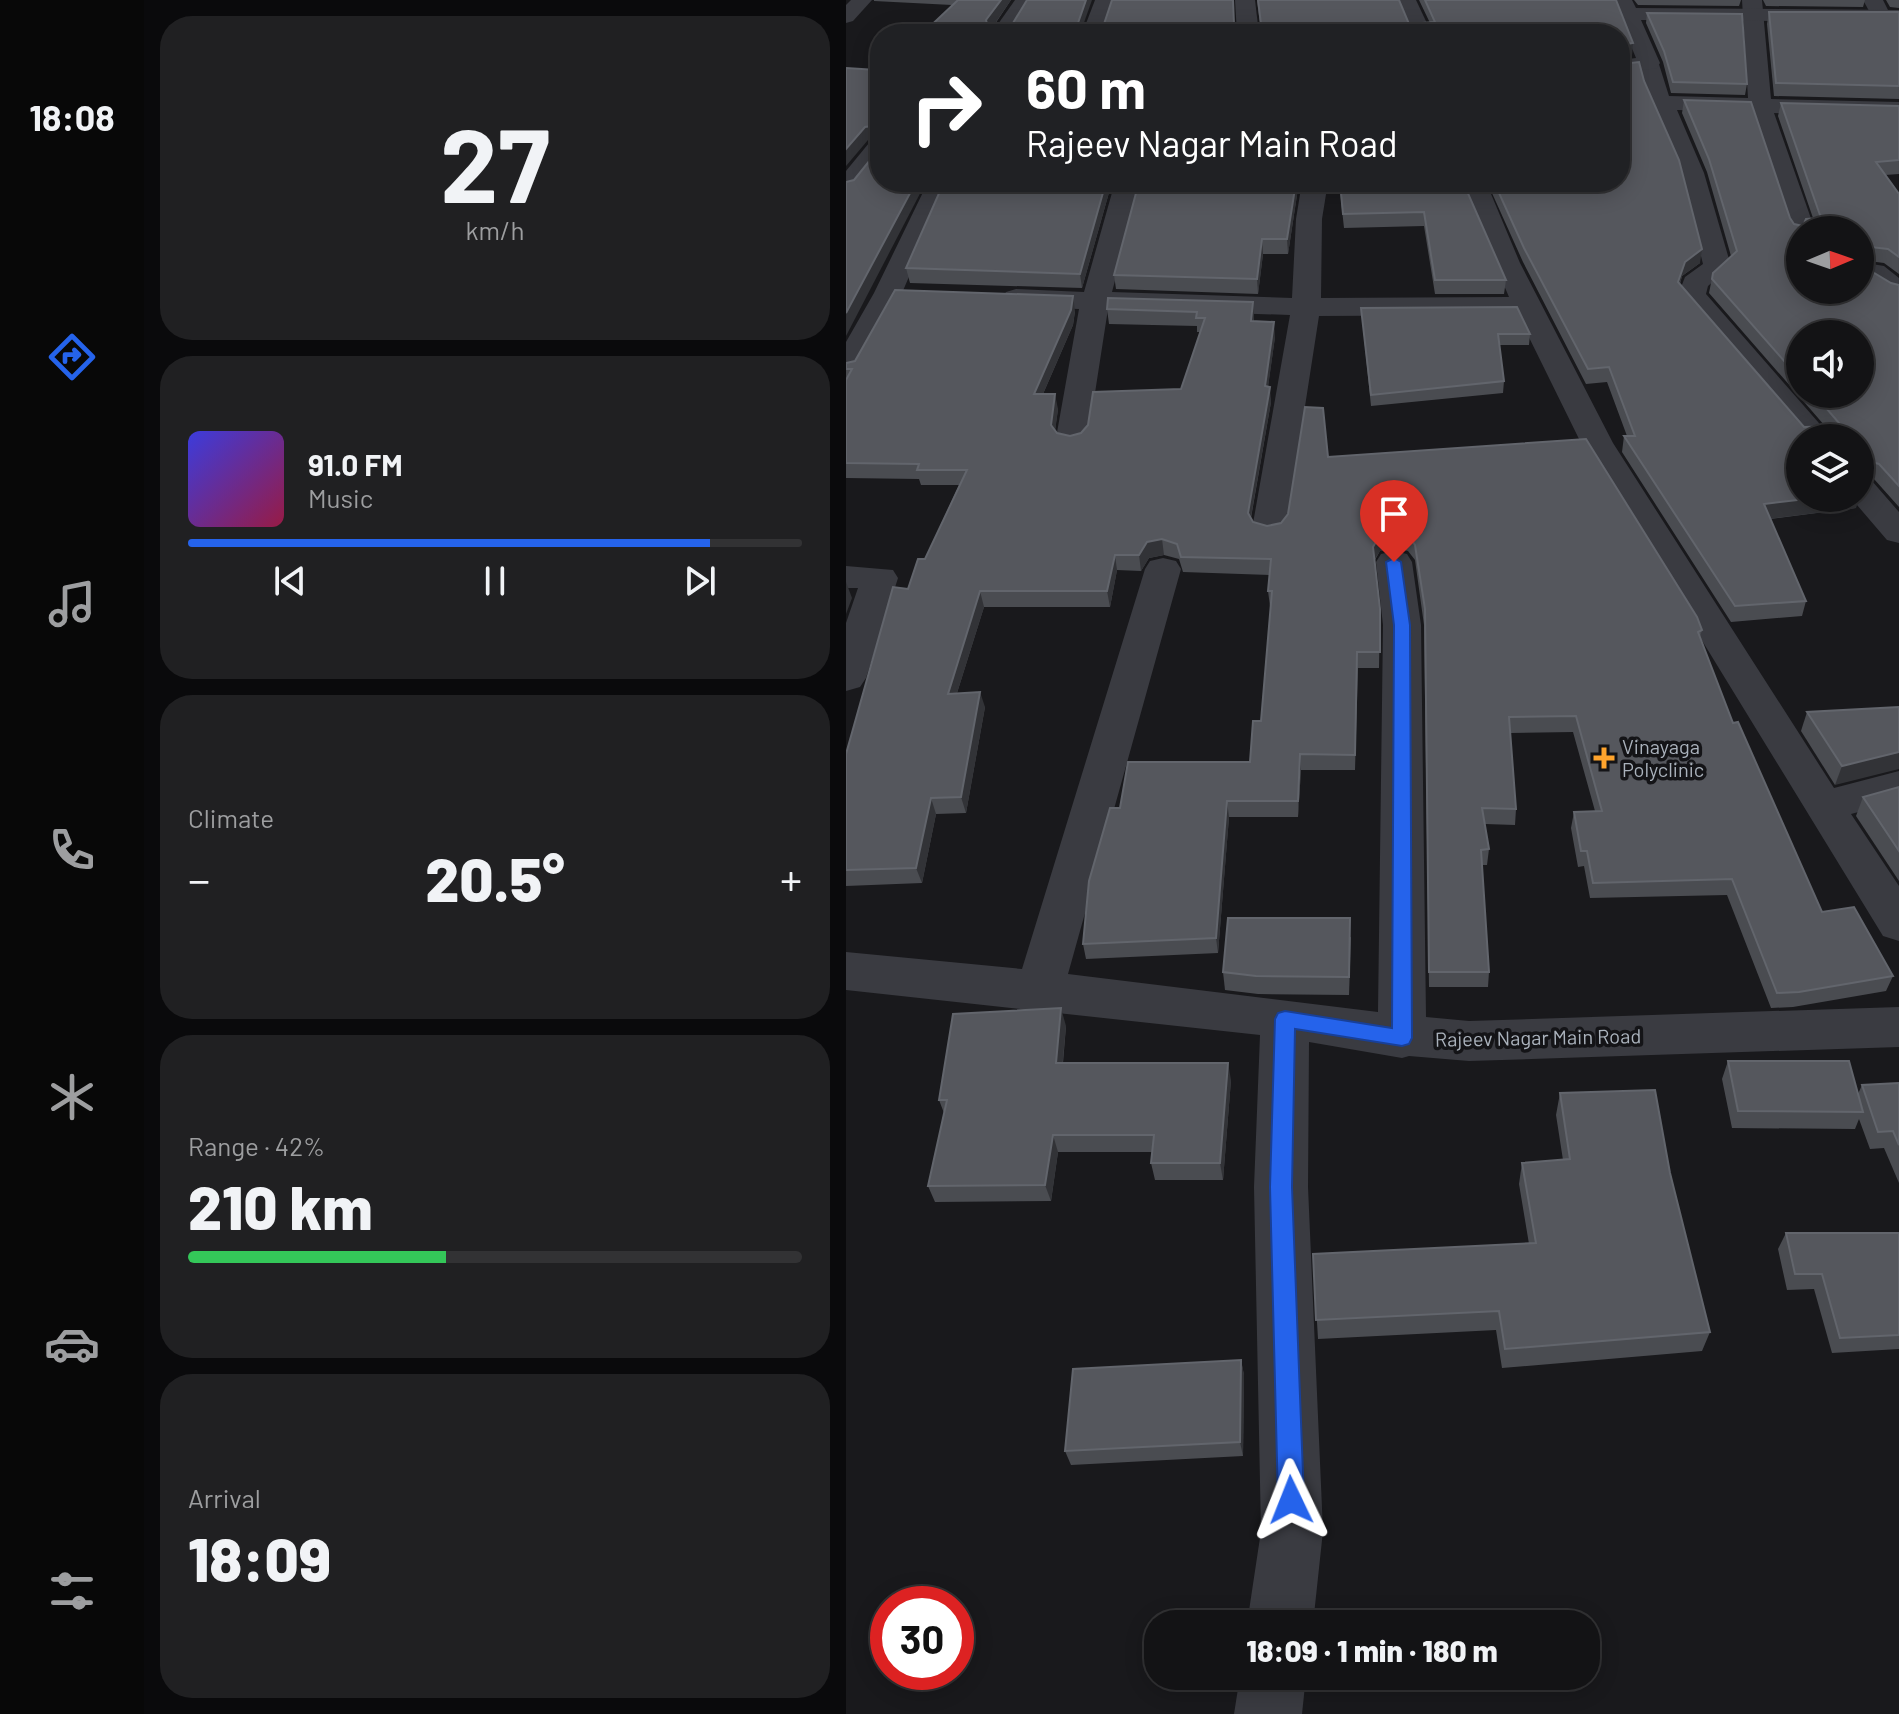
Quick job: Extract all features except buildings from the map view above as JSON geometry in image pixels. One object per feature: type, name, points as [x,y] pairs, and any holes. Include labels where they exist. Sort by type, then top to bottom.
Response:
[{"type":"street","points":[[846,17],[862,0]]},
{"type":"street","points":[[1009,24],[1025,0]]},
{"type":"street","points":[[1097,24],[1105,0]]},
{"type":"street","points":[[1245,0],[1247,24]]},
{"type":"street","points":[[1406,0],[1417,24]]},
{"type":"street","points":[[1804,424],[1692,295],[1695,283],[1717,266],[1692,173],[1656,93],[1649,63],[1625,7],[1884,11]]},
{"type":"street","points":[[1754,7],[1760,105],[1797,216]]},
{"type":"street","points":[[1630,66],[1649,63]]},
{"type":"street","points":[[1662,103],[1899,109]]},
{"type":"street","points":[[846,187],[870,158]]},
{"type":"street","points":[[846,368],[856,332],[888,293],[933,192]]},
{"type":"street","points":[[1072,438],[1095,301],[1125,192]]},
{"type":"street","points":[[1269,529],[1306,307],[1309,219],[1313,192]]},
{"type":"street","points":[[1477,192],[1506,263],[1597,443],[1899,923]]},
{"type":"street","points":[[1874,272],[1899,291]]},
{"type":"street","points":[[888,293],[920,294]]},
{"type":"street","points":[[983,297],[1306,307],[1529,306]]},
{"type":"street","points":[[1874,504],[1899,533]]},
{"type":"street","points":[[1394,562],[1402,625],[1402,1038]]},
{"type":"street","points":[[1040,989],[1163,569]]},
{"type":"street","points":[[846,577],[880,578],[846,678]]},
{"type":"street","points":[[1824,806],[1899,786]]},
{"type":"street","name":"Rajeev Nagar Main Road","points":[[846,971],[1040,989],[1285,1019],[1402,1038],[1469,1041],[1899,1027]]},
{"type":"street","points":[[1282,1610],[1292,1531],[1281,1187],[1285,1019]]},
{"type":"street","points":[[1268,1714],[1271,1690]]},
{"type":"place","name":"Vinayaga Polyclinic","points":[[1604,758]]},
{"type":"route","points":[[1291,1500],[1281,1187],[1285,1019],[1402,1038],[1402,625],[1394,562]]}]
